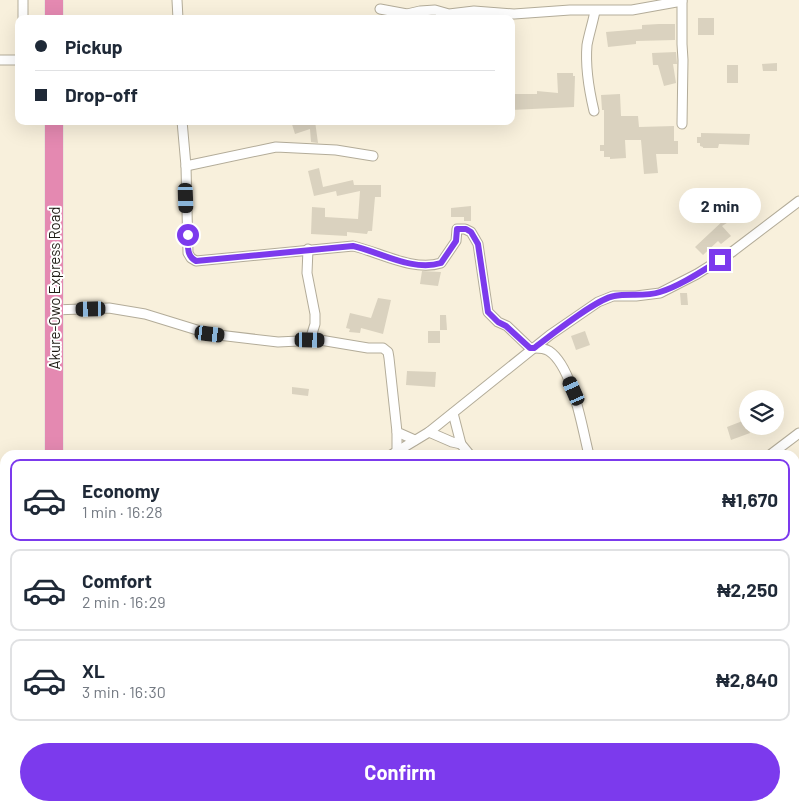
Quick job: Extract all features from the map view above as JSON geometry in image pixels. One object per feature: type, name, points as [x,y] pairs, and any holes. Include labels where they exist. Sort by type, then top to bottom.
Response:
[{"type":"highway","points":[[54,0],[54,15]]},
{"type":"highway","name":"Akure-Owo Express Road","points":[[54,125],[54,450]]},
{"type":"street","points":[[23,0],[23,15]]},
{"type":"street","points":[[177,0],[178,15]]},
{"type":"street","points":[[380,9],[407,14],[435,10],[449,14],[474,11],[496,15],[632,10],[682,0],[682,124]]},
{"type":"street","points":[[594,111],[588,85],[587,44],[595,10]]},
{"type":"street","points":[[0,60],[15,60]]},
{"type":"street","points":[[182,125],[186,166],[188,253],[191,258],[196,261],[353,246],[370,250],[392,259],[424,266],[441,263],[456,241],[457,229],[466,229],[471,232],[478,244],[488,312],[530,348],[542,348],[550,352],[566,374],[574,391],[588,450]]},
{"type":"street","points":[[186,166],[276,147],[336,150],[373,156]]},
{"type":"street","points":[[399,450],[429,432],[534,348],[598,302],[613,296],[636,296],[660,292],[697,274],[732,252],[799,200]]},
{"type":"street","points":[[308,250],[307,273],[315,314],[315,324],[310,340]]},
{"type":"street","points":[[54,310],[109,308],[145,314],[210,334],[278,342],[320,340],[368,348],[383,348],[388,352],[397,432],[394,450]]},
{"type":"street","points":[[453,413],[461,444],[466,450]]},
{"type":"street","points":[[397,432],[415,440]]},
{"type":"street","points":[[429,432],[461,444]]},
{"type":"street","points":[[777,450],[799,433]]},
{"type":"building","points":[[698,18],[714,18],[714,35],[698,35]]},
{"type":"building","points":[[675,24],[675,40],[636,41],[636,44],[608,47],[606,32],[642,29],[642,25]]},
{"type":"building","points":[[676,52],[677,64],[673,64],[676,83],[664,86],[658,65],[653,65],[652,53]]},
{"type":"building","points":[[777,63],[777,71],[763,71],[762,64]]},
{"type":"building","points":[[727,65],[738,65],[738,83],[727,83]]},
{"type":"building","points":[[557,73],[573,73],[573,76],[575,76],[574,107],[515,110],[515,94],[537,94],[537,91],[558,93]]},
{"type":"building","points":[[620,94],[621,116],[638,116],[639,127],[674,126],[674,141],[678,141],[678,154],[656,154],[658,173],[644,174],[641,140],[625,140],[626,158],[610,159],[610,157],[604,157],[604,151],[600,151],[600,145],[604,145],[604,110],[602,110],[601,95]]},
{"type":"building","points":[[292,125],[316,125],[318,143],[311,142],[310,129],[295,134]]},
{"type":"building","points":[[701,133],[750,134],[749,145],[719,144],[718,148],[703,148],[700,146],[700,143],[697,143],[697,137],[701,137]]},
{"type":"building","points":[[319,168],[323,187],[353,180],[354,185],[381,185],[381,197],[375,197],[372,231],[368,231],[367,234],[347,232],[347,236],[311,234],[312,207],[325,208],[325,217],[358,219],[360,191],[337,196],[336,191],[314,196],[308,171]]},
{"type":"building","points":[[732,199],[740,212],[737,214],[738,216],[722,226],[731,236],[721,244],[718,241],[703,255],[695,247],[726,218],[719,208]]},
{"type":"building","points":[[471,206],[471,221],[464,221],[464,217],[451,217],[451,208]]},
{"type":"building","points":[[422,271],[441,272],[438,286],[420,284]]},
{"type":"building","points":[[680,293],[687,293],[688,305],[681,305]]},
{"type":"building","points":[[378,298],[391,300],[383,334],[361,328],[360,333],[349,332],[350,329],[346,328],[350,313],[371,318]]},
{"type":"building","points":[[440,315],[446,315],[447,330],[440,330]]},
{"type":"building","points":[[428,331],[440,331],[440,343],[428,343]]},
{"type":"building","points":[[585,331],[590,345],[576,350],[571,336]]},
{"type":"building","points":[[407,371],[436,372],[435,387],[406,385]]},
{"type":"building","points":[[292,387],[309,389],[308,396],[292,394]]},
{"type":"building","points":[[739,422],[739,435],[745,435],[731,440],[727,427]]},
{"type":"route","points":[[188,235],[188,253],[196,261],[353,246],[370,250],[392,259],[424,266],[441,263],[456,241],[457,229],[466,229],[471,232],[478,244],[488,312],[530,348],[534,348],[598,302],[613,296],[636,296],[660,292],[697,274],[720,260]]}]
